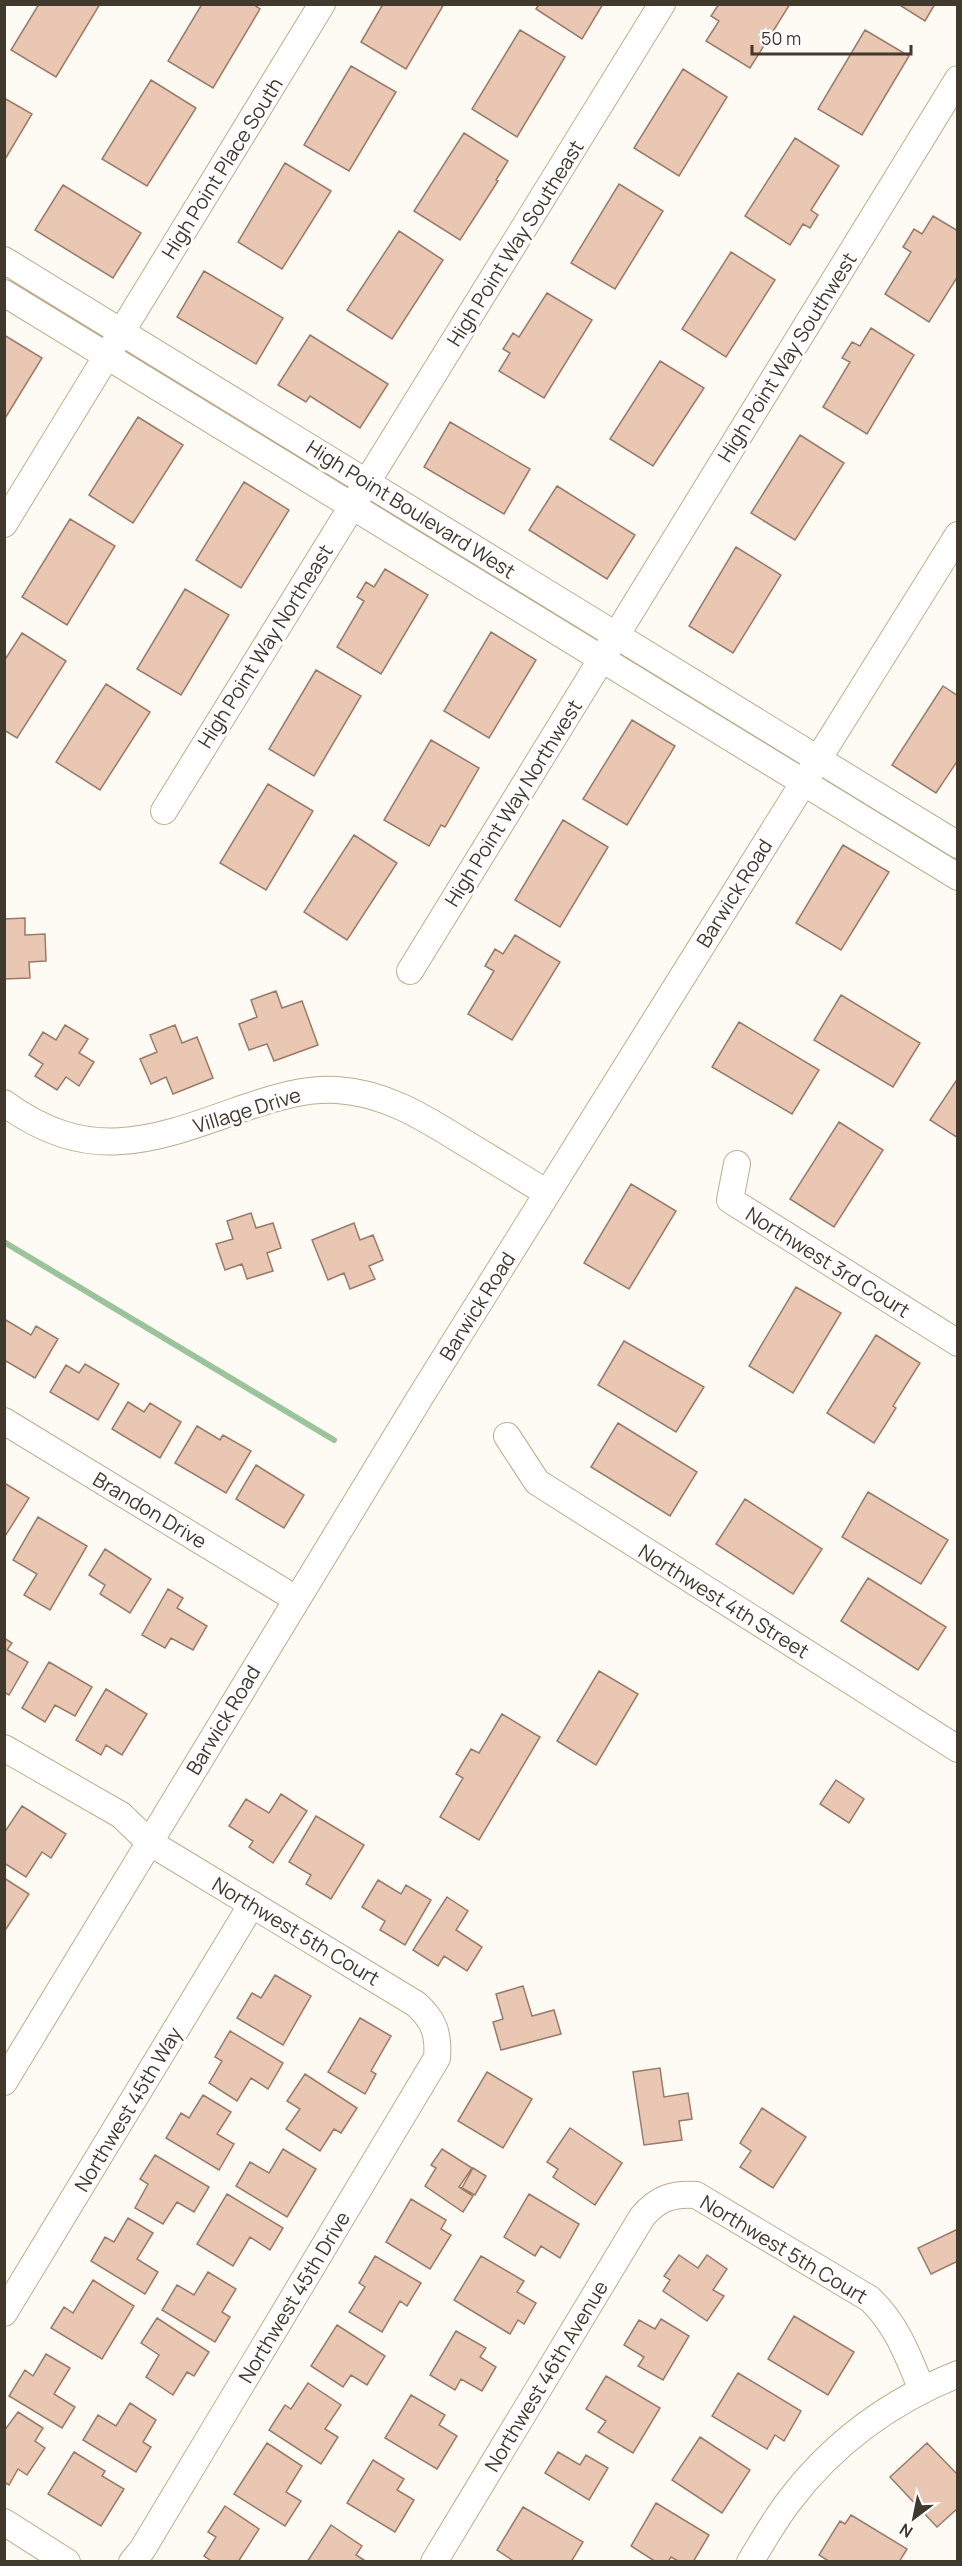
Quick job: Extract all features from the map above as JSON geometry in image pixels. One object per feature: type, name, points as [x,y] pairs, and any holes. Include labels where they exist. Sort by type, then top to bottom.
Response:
[{"type":"street","name":"High Point Place South","points":[[4,524],[322,4]]},
{"type":"street","name":"High Point Way Southeast","points":[[367,482],[662,4]]},
{"type":"street","name":"High Point Way Southwest","points":[[617,635],[957,79]]},
{"type":"street","name":"High Point Boulevard West","points":[[4,260],[957,845]]},
{"type":"street","name":"High Point Boulevard West","points":[[4,293],[957,877]]},
{"type":"street","name":"High Point Way Northeast","points":[[164,811],[367,482]]},
{"type":"street","name":"Barwick Road","points":[[4,2082],[296,1599],[957,535]]},
{"type":"street","name":"High Point Way Northwest","points":[[410,971],[617,635]]},
{"type":"street","name":"Village Drive","points":[[4,1102],[30,1120],[56,1132],[84,1140],[114,1143],[143,1141],[278,1097],[307,1091],[336,1090],[365,1093],[393,1102],[419,1115],[547,1193]]},
{"type":"street","name":"Northwest 3rd Court","points":[[737,1164],[730,1200],[957,1343]]},
{"type":"street","name":"Brandon Drive","points":[[4,1421],[296,1599]]},
{"type":"street","name":"Northwest 4th Street","points":[[507,1436],[537,1482],[957,1749]]},
{"type":"street","name":"Northwest 5th Court","points":[[4,1748],[64,1783],[87,1810],[120,1832],[149,1842],[416,2004],[427,2014],[435,2028]]},
{"type":"street","name":"Northwest 45th Way","points":[[4,2313],[252,1904]]},
{"type":"street","name":"Northwest 45th Drive","points":[[132,2562],[142,2550],[437,2058],[438,2043],[435,2028]]},
{"type":"street","name":"Northwest 5th Court","points":[[666,2197],[681,2193],[696,2195],[870,2300],[886,2315],[898,2333],[922,2390]]},
{"type":"street","name":"Northwest 46th Avenue","points":[[434,2562],[642,2217],[652,2205],[666,2197]]},
{"type":"street","points":[[750,2562],[789,2500],[820,2464],[855,2432],[894,2405],[957,2374]]},
{"type":"street","points":[[4,2522],[67,2562]]},
{"type":"building","points":[[39,4],[100,4],[56,77],[11,50]]},
{"type":"building","points":[[202,4],[253,4],[260,9],[213,88],[168,61]]},
{"type":"building","points":[[383,4],[444,4],[406,69],[361,42]]},
{"type":"building","points":[[539,4],[603,4],[582,39],[536,9]]},
{"type":"building","points":[[719,4],[790,4],[750,68],[706,41],[719,21],[711,16]]},
{"type":"building","points":[[898,4],[935,4],[925,21]]},
{"type":"building","points":[[520,30],[565,57],[517,137],[472,109]]},
{"type":"building","points":[[865,30],[909,56],[862,135],[818,109]]},
{"type":"building","points":[[351,66],[396,92],[349,171],[304,145]]},
{"type":"building","points":[[683,69],[727,97],[679,176],[634,148]]},
{"type":"building","points":[[151,80],[196,108],[147,186],[102,159]]},
{"type":"building","points":[[4,98],[32,114],[4,161]]},
{"type":"building","points":[[464,133],[508,161],[496,180],[498,181],[460,240],[414,211]]},
{"type":"building","points":[[795,138],[839,166],[811,210],[818,215],[810,228],[803,224],[790,245],[745,216]]},
{"type":"building","points":[[285,163],[331,191],[282,269],[238,242]]},
{"type":"building","points":[[619,184],[663,211],[615,289],[571,263]]},
{"type":"building","points":[[63,185],[141,233],[113,278],[35,230]]},
{"type":"building","points":[[933,216],[958,231],[958,276],[929,322],[885,294],[911,252],[903,247],[914,229],[922,234]]},
{"type":"building","points":[[399,231],[443,260],[392,339],[347,310]]},
{"type":"building","points":[[731,252],[775,280],[726,357],[682,329]]},
{"type":"building","points":[[204,271],[283,318],[256,364],[177,317]]},
{"type":"building","points":[[547,293],[592,320],[544,398],[499,371],[510,353],[503,349],[513,333],[519,337]]},
{"type":"building","points":[[871,328],[914,355],[867,434],[823,407],[850,362],[842,358],[852,342],[860,346]]},
{"type":"building","points":[[4,335],[42,358],[4,420]]},
{"type":"building","points":[[310,335],[388,384],[360,428],[310,396],[306,402],[278,385]]},
{"type":"building","points":[[660,361],[704,388],[653,466],[610,439]]},
{"type":"building","points":[[138,417],[183,445],[133,523],[89,495]]},
{"type":"building","points":[[450,422],[530,469],[504,514],[424,467]]},
{"type":"building","points":[[800,435],[844,463],[795,540],[751,513]]},
{"type":"building","points":[[244,482],[289,510],[241,588],[196,560]]},
{"type":"building","points":[[557,486],[635,535],[607,579],[529,530]]},
{"type":"building","points":[[70,519],[115,546],[67,625],[22,597]]},
{"type":"building","points":[[736,547],[781,575],[733,653],[689,626]]},
{"type":"building","points":[[385,569],[428,595],[381,674],[337,647],[364,601],[357,597],[366,582],[374,587]]},
{"type":"building","points":[[185,589],[229,615],[181,695],[137,669]]},
{"type":"building","points":[[491,632],[536,660],[489,738],[444,711]]},
{"type":"building","points":[[22,633],[66,661],[17,738],[4,730],[4,661]]},
{"type":"building","points":[[316,670],[361,696],[314,776],[269,749]]},
{"type":"building","points":[[106,684],[150,712],[100,790],[56,762]]},
{"type":"building","points":[[943,686],[958,696],[958,760],[936,793],[892,765]]},
{"type":"building","points":[[632,720],[675,746],[627,825],[583,799]]},
{"type":"building","points":[[431,740],[479,768],[445,827],[441,825],[429,846],[384,820]]},
{"type":"building","points":[[268,784],[313,811],[266,890],[220,863]]},
{"type":"building","points":[[563,820],[608,847],[560,927],[515,900]]},
{"type":"building","points":[[354,835],[397,863],[347,940],[304,912]]},
{"type":"building","points":[[843,845],[889,872],[841,950],[796,923]]},
{"type":"building","points":[[25,918],[25,935],[45,934],[46,961],[29,962],[30,978],[4,979],[4,919]]},
{"type":"building","points":[[515,935],[560,962],[512,1040],[468,1014],[494,971],[485,966],[495,949],[503,954]]},
{"type":"building","points":[[276,991],[282,1008],[302,1001],[318,1045],[274,1061],[267,1044],[249,1050],[239,1024],[257,1017],[251,1000]]},
{"type":"building","points":[[841,995],[920,1043],[893,1087],[814,1040]]},
{"type":"building","points":[[739,1022],[819,1070],[792,1114],[712,1067]]},
{"type":"building","points":[[65,1025],[88,1039],[79,1053],[94,1062],[79,1086],[66,1077],[57,1090],[35,1076],[43,1064],[29,1055],[43,1032],[56,1040]]},
{"type":"building","points":[[175,1025],[182,1043],[197,1037],[213,1078],[173,1094],[166,1077],[151,1084],[140,1059],[157,1052],[150,1035]]},
{"type":"building","points":[[958,1078],[958,1138],[930,1120]]},
{"type":"building","points":[[839,1122],[883,1150],[834,1227],[790,1199]]},
{"type":"building","points":[[631,1184],[676,1211],[629,1289],[584,1263]]},
{"type":"building","points":[[251,1213],[256,1228],[273,1223],[281,1248],[267,1253],[273,1271],[247,1279],[242,1264],[225,1270],[216,1244],[233,1239],[227,1221]]},
{"type":"building","points":[[354,1223],[360,1240],[373,1235],[383,1260],[369,1266],[375,1279],[350,1289],[344,1273],[328,1280],[312,1240]]},
{"type":"building","points":[[796,1287],[841,1313],[793,1393],[749,1366]]},
{"type":"building","points":[[4,1319],[31,1335],[36,1326],[58,1339],[35,1378],[4,1360]]},
{"type":"building","points":[[876,1335],[920,1363],[893,1406],[896,1408],[874,1443],[827,1413]]},
{"type":"building","points":[[624,1341],[704,1387],[676,1432],[598,1385]]},
{"type":"building","points":[[85,1364],[119,1384],[98,1420],[50,1392],[66,1365],[79,1373]]},
{"type":"building","points":[[128,1402],[144,1412],[150,1403],[181,1422],[160,1458],[112,1429]]},
{"type":"building","points":[[618,1423],[697,1472],[670,1516],[591,1467]]},
{"type":"building","points":[[197,1426],[220,1440],[223,1435],[251,1451],[226,1493],[175,1463]]},
{"type":"building","points":[[256,1465],[304,1495],[284,1528],[236,1499]]},
{"type":"building","points":[[6,1484],[29,1498],[4,1538],[4,1485]]},
{"type":"building","points":[[868,1492],[948,1540],[921,1584],[842,1537]]},
{"type":"building","points":[[745,1499],[822,1549],[793,1594],[716,1544]]},
{"type":"building","points":[[38,1517],[87,1546],[50,1610],[24,1595],[37,1574],[13,1560]]},
{"type":"building","points":[[105,1549],[151,1579],[130,1613],[100,1594],[105,1585],[89,1575]]},
{"type":"building","points":[[868,1578],[946,1627],[918,1670],[841,1621]]},
{"type":"building","points":[[168,1589],[183,1598],[177,1608],[207,1626],[193,1650],[171,1638],[165,1648],[142,1635]]},
{"type":"building","points":[[4,1638],[12,1643],[7,1650],[28,1662],[9,1695],[4,1692]]},
{"type":"building","points":[[49,1662],[92,1687],[75,1716],[55,1705],[45,1722],[22,1708]]},
{"type":"building","points":[[599,1671],[638,1694],[596,1765],[557,1741]]},
{"type":"building","points":[[106,1689],[147,1714],[122,1755],[106,1745],[101,1755],[76,1740]]},
{"type":"building","points":[[502,1714],[540,1737],[479,1840],[440,1817],[463,1778],[456,1774],[471,1749],[479,1753]]},
{"type":"building","points":[[836,1780],[864,1799],[849,1823],[820,1804]]},
{"type":"building","points":[[281,1794],[307,1811],[273,1863],[249,1847],[253,1841],[229,1826],[246,1799],[269,1813]]},
{"type":"building","points":[[22,1806],[66,1834],[51,1858],[42,1852],[26,1877],[4,1863],[4,1833]]},
{"type":"building","points":[[316,1816],[364,1845],[331,1899],[306,1884],[311,1875],[289,1862]]},
{"type":"building","points":[[4,1878],[29,1894],[4,1932]]},
{"type":"building","points":[[378,1880],[401,1894],[406,1885],[431,1900],[405,1945],[380,1930],[385,1921],[362,1907]]},
{"type":"building","points":[[447,1897],[468,1911],[456,1930],[482,1947],[467,1971],[444,1956],[438,1966],[413,1950]]},
{"type":"building","points":[[275,1975],[311,1996],[283,2045],[237,2018],[252,1993],[261,1998]]},
{"type":"building","points":[[523,1986],[532,2016],[554,2010],[561,2034],[501,2050],[493,2022],[503,2019],[496,1994]]},
{"type":"building","points":[[360,2018],[391,2036],[371,2071],[376,2074],[365,2094],[328,2072]]},
{"type":"building","points":[[230,2031],[283,2063],[268,2089],[251,2078],[237,2101],[209,2083],[222,2061],[215,2057]]},
{"type":"building","points":[[660,2068],[664,2097],[688,2093],[692,2119],[679,2121],[682,2140],[644,2145],[633,2072]]},
{"type":"building","points":[[487,2072],[532,2099],[503,2148],[458,2121]]},
{"type":"building","points":[[305,2074],[357,2108],[341,2133],[334,2129],[320,2151],[286,2129],[300,2109],[287,2101]]},
{"type":"building","points":[[203,2095],[231,2112],[217,2134],[234,2144],[219,2170],[166,2138],[181,2113],[189,2118]]},
{"type":"building","points":[[762,2108],[806,2137],[773,2188],[740,2167],[751,2151],[740,2143]]},
{"type":"building","points":[[570,2128],[622,2163],[595,2205],[553,2177],[558,2169],[547,2162]]},
{"type":"building","points":[[283,2149],[316,2169],[287,2217],[236,2186],[250,2162],[269,2173]]},
{"type":"building","points":[[442,2149],[472,2168],[459,2187],[473,2196],[463,2212],[425,2186],[436,2168],[431,2165]]},
{"type":"building","points":[[155,2155],[209,2187],[194,2212],[177,2202],[163,2224],[135,2208],[148,2184],[140,2179]]},
{"type":"building","points":[[473,2168],[486,2176],[475,2195],[462,2188]]},
{"type":"building","points":[[227,2194],[283,2228],[270,2250],[250,2237],[233,2266],[197,2244]]},
{"type":"building","points":[[529,2194],[579,2224],[560,2258],[541,2246],[535,2256],[504,2237]]},
{"type":"building","points":[[411,2199],[446,2220],[441,2229],[451,2235],[430,2269],[386,2242]]},
{"type":"building","points":[[128,2218],[153,2233],[137,2259],[158,2272],[145,2294],[91,2261],[105,2237],[114,2242]]},
{"type":"building","points":[[958,2229],[958,2261],[931,2274],[918,2248]]},
{"type":"building","points":[[679,2255],[698,2268],[707,2255],[727,2269],[713,2290],[724,2296],[707,2321],[663,2291],[670,2280],[664,2276]]},
{"type":"building","points":[[375,2256],[421,2283],[407,2306],[400,2301],[382,2332],[349,2312],[365,2287],[359,2283]]},
{"type":"building","points":[[481,2256],[524,2281],[517,2292],[536,2303],[524,2324],[518,2320],[510,2334],[454,2300]]},
{"type":"building","points":[[208,2272],[236,2289],[222,2312],[230,2317],[215,2342],[162,2310],[177,2285],[194,2295]]},
{"type":"building","points":[[93,2280],[134,2306],[102,2359],[51,2328],[64,2307],[73,2313]]},
{"type":"building","points":[[794,2316],[854,2352],[828,2395],[768,2359]]},
{"type":"building","points":[[157,2318],[209,2352],[194,2376],[187,2372],[173,2395],[146,2377],[159,2355],[141,2343]]},
{"type":"building","points":[[661,2319],[689,2336],[663,2380],[638,2366],[644,2357],[624,2345],[639,2320],[655,2329]]},
{"type":"building","points":[[337,2325],[385,2356],[367,2385],[351,2375],[343,2387],[311,2366]]},
{"type":"building","points":[[456,2331],[486,2348],[480,2357],[496,2367],[482,2391],[461,2379],[455,2390],[430,2375]]},
{"type":"building","points":[[46,2354],[70,2368],[54,2394],[75,2407],[62,2428],[9,2396],[25,2370],[33,2376]]},
{"type":"building","points":[[738,2373],[801,2411],[784,2441],[775,2435],[767,2449],[712,2416]]},
{"type":"building","points":[[606,2376],[660,2408],[633,2453],[598,2432],[606,2421],[586,2409]]},
{"type":"building","points":[[308,2383],[341,2405],[325,2429],[338,2437],[321,2464],[269,2430],[285,2405],[291,2409]]},
{"type":"building","points":[[411,2395],[445,2415],[439,2425],[457,2436],[437,2469],[385,2438]]},
{"type":"building","points":[[130,2403],[156,2420],[143,2442],[151,2447],[136,2472],[83,2440],[98,2415],[116,2426]]},
{"type":"building","points":[[18,2412],[43,2428],[35,2441],[45,2448],[27,2475],[18,2469],[9,2485],[4,2482],[4,2431]]},
{"type":"building","points":[[700,2437],[750,2470],[722,2513],[672,2480]]},
{"type":"building","points":[[267,2443],[302,2466],[286,2492],[301,2501],[285,2526],[234,2494]]},
{"type":"building","points":[[927,2443],[958,2475],[958,2508],[937,2527],[890,2477]]},
{"type":"building","points":[[74,2452],[105,2471],[102,2476],[124,2489],[101,2526],[48,2494]]},
{"type":"building","points":[[558,2452],[580,2465],[586,2455],[608,2468],[589,2500],[545,2473]]},
{"type":"building","points":[[373,2460],[404,2479],[397,2490],[414,2500],[395,2532],[347,2503]]},
{"type":"building","points":[[656,2503],[709,2535],[693,2562],[680,2562],[671,2557],[668,2562],[656,2562],[631,2546]]},
{"type":"building","points":[[225,2506],[259,2529],[238,2562],[213,2562],[204,2556],[216,2537],[208,2532]]},
{"type":"building","points":[[523,2507],[583,2542],[571,2562],[515,2562],[497,2550]]},
{"type":"building","points":[[851,2515],[907,2549],[899,2562],[830,2562],[819,2555],[840,2521],[845,2524]]},
{"type":"building","points":[[331,2525],[362,2546],[356,2555],[367,2562],[307,2562]]},
{"type":"waterway","points":[[4,1242],[334,1440]]}]
